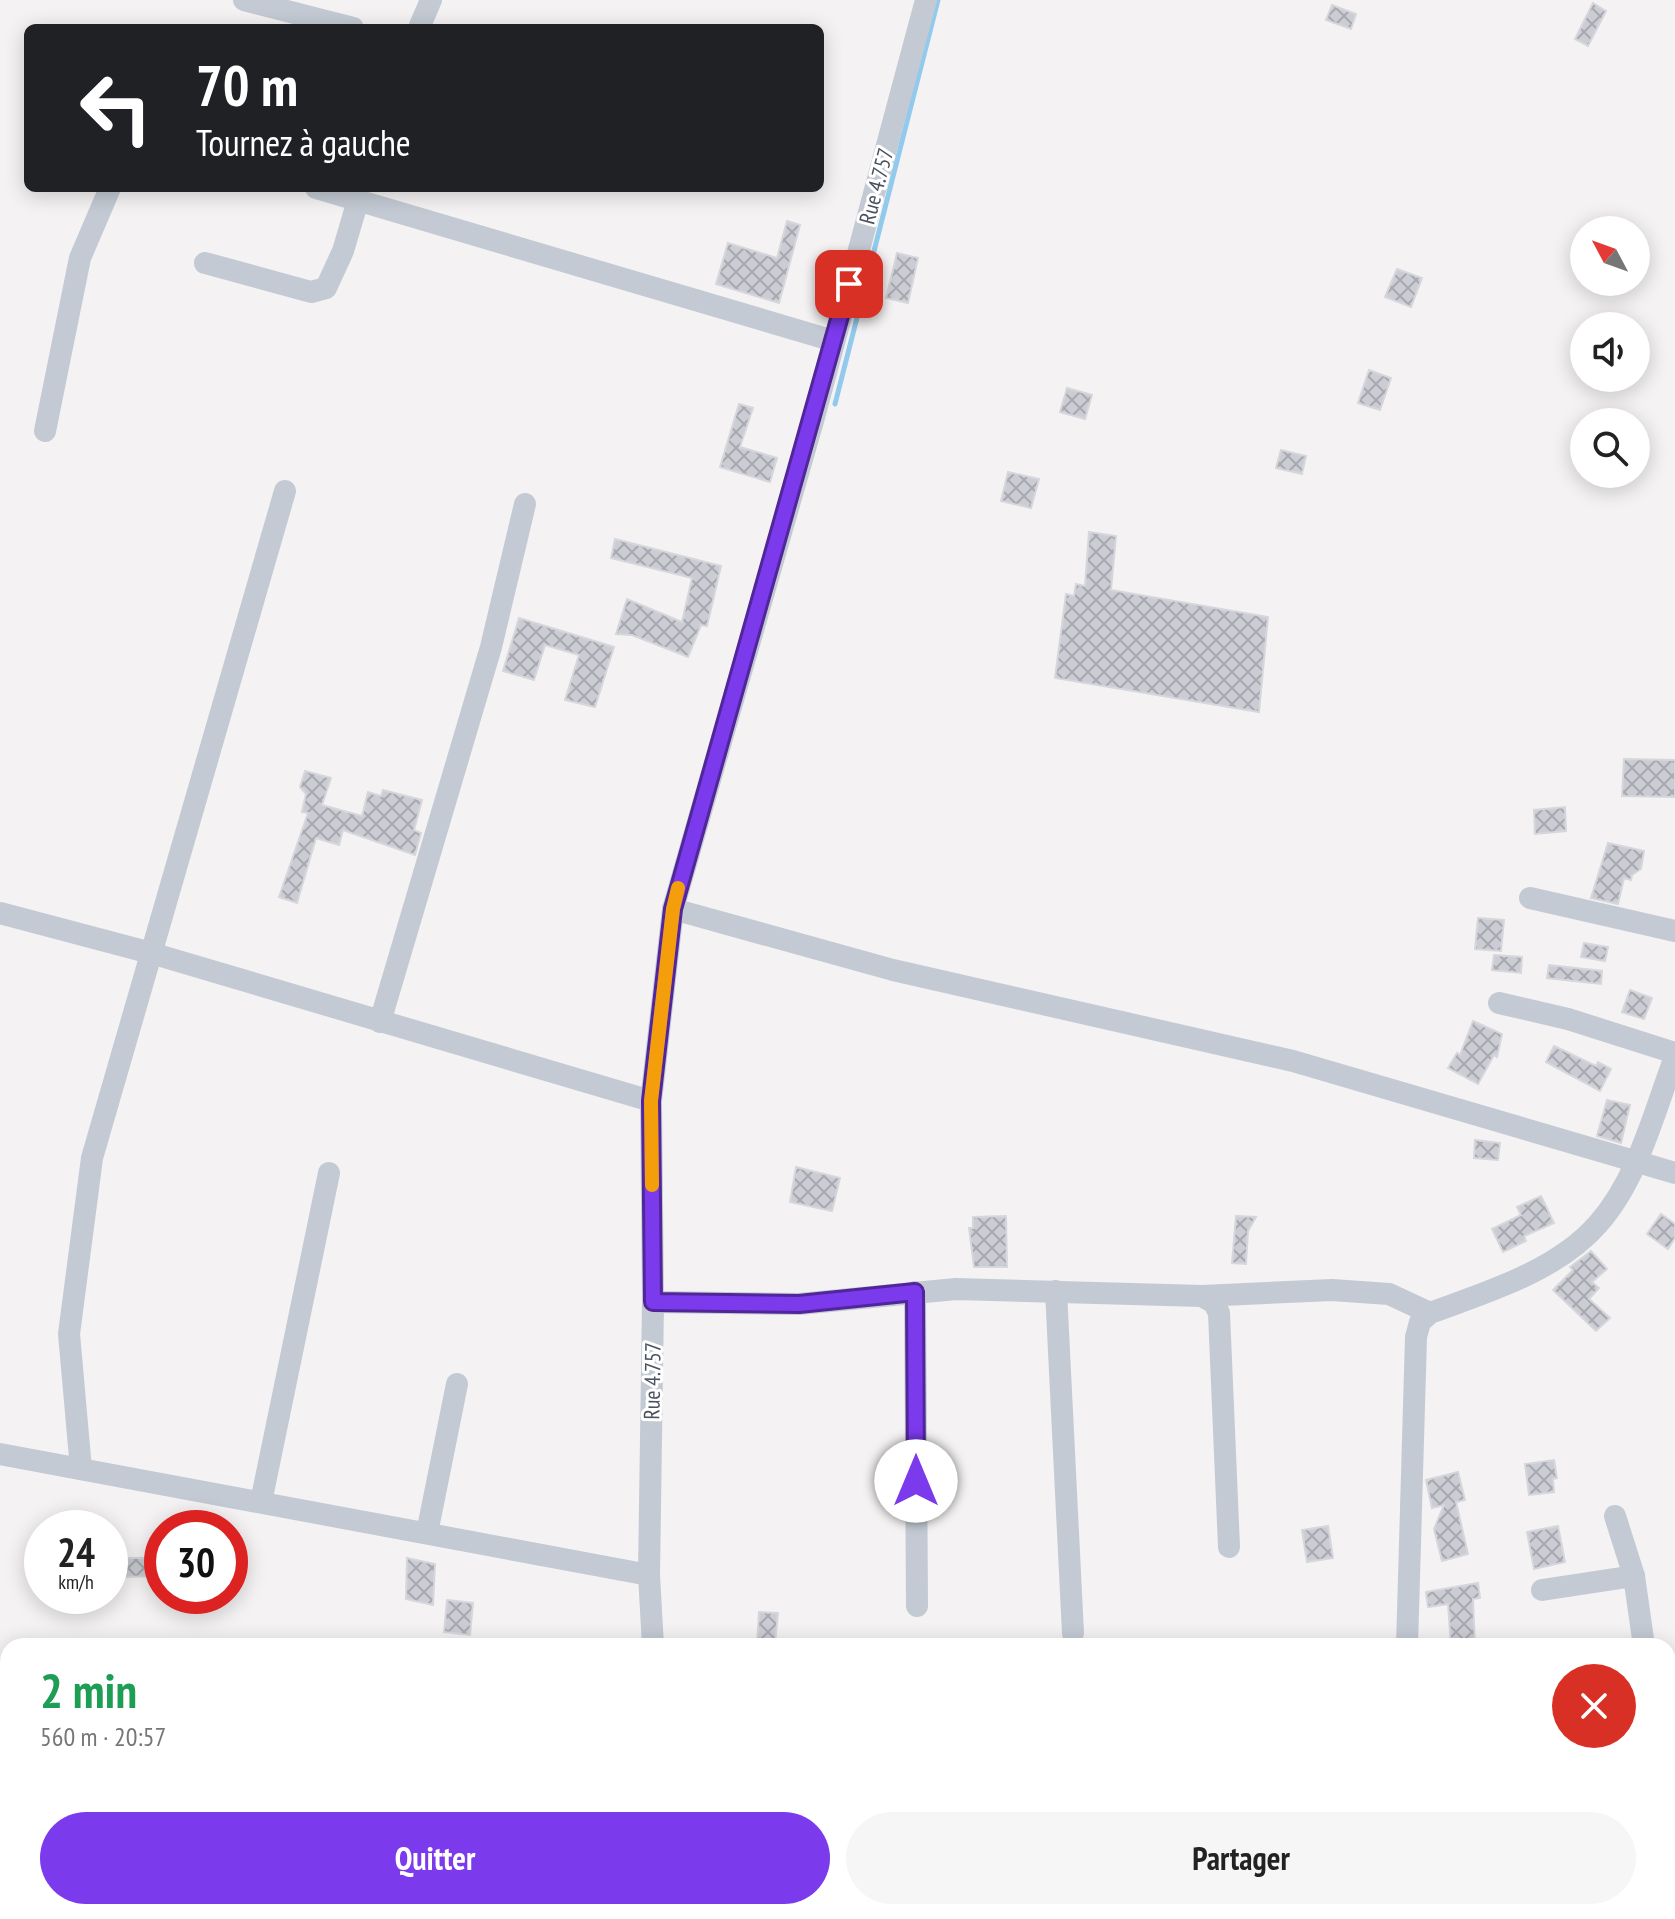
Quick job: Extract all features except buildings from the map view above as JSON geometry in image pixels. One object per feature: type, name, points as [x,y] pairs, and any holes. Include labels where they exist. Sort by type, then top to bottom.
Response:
[{"type":"street","points":[[244,0],[337,24]]},
{"type":"street","points":[[421,24],[431,0]]},
{"type":"street","name":"Rue 4.757","points":[[653,1638],[649,1575],[653,1302],[651,1101],[673,909],[834,341],[926,0]]},
{"type":"street","points":[[45,431],[80,258],[108,192]]},
{"type":"street","points":[[338,192],[370,198],[834,341]]},
{"type":"street","points":[[205,263],[311,292],[326,288],[370,198]]},
{"type":"street","points":[[81,1469],[69,1334],[92,1158],[285,491]]},
{"type":"street","points":[[380,1022],[491,647],[525,504]]},
{"type":"street","points":[[1530,898],[1675,931]]},
{"type":"street","points":[[673,909],[893,970],[1293,1061],[1675,1173]]},
{"type":"street","points":[[0,913],[151,953],[651,1101]]},
{"type":"street","points":[[1407,1638],[1416,1337],[1420,1322],[1430,1313],[1547,1264],[1597,1226],[1614,1204],[1635,1162],[1675,1055],[1568,1019],[1499,1003]]},
{"type":"street","points":[[261,1502],[329,1173]]},
{"type":"street","points":[[653,1302],[799,1304],[956,1289],[1202,1296],[1332,1290],[1389,1294],[1430,1313]]},
{"type":"street","points":[[1056,1291],[1073,1633]]},
{"type":"street","points":[[915,1292],[917,1606]]},
{"type":"street","points":[[1202,1296],[1214,1303],[1219,1313],[1229,1547]]},
{"type":"street","points":[[427,1533],[457,1384]]},
{"type":"street","points":[[0,1454],[649,1575]]},
{"type":"street","points":[[1615,1516],[1634,1576],[1643,1638]]},
{"type":"street","points":[[1542,1590],[1634,1576]]},
{"type":"waterway","points":[[835,404],[938,0]]},
{"type":"slow traffic","points":[[652,1185],[651,1101],[678,888]]},
{"type":"route","points":[[849,284],[813,421],[673,909],[651,1101],[653,1302],[799,1304],[915,1292],[916,1481]]}]
